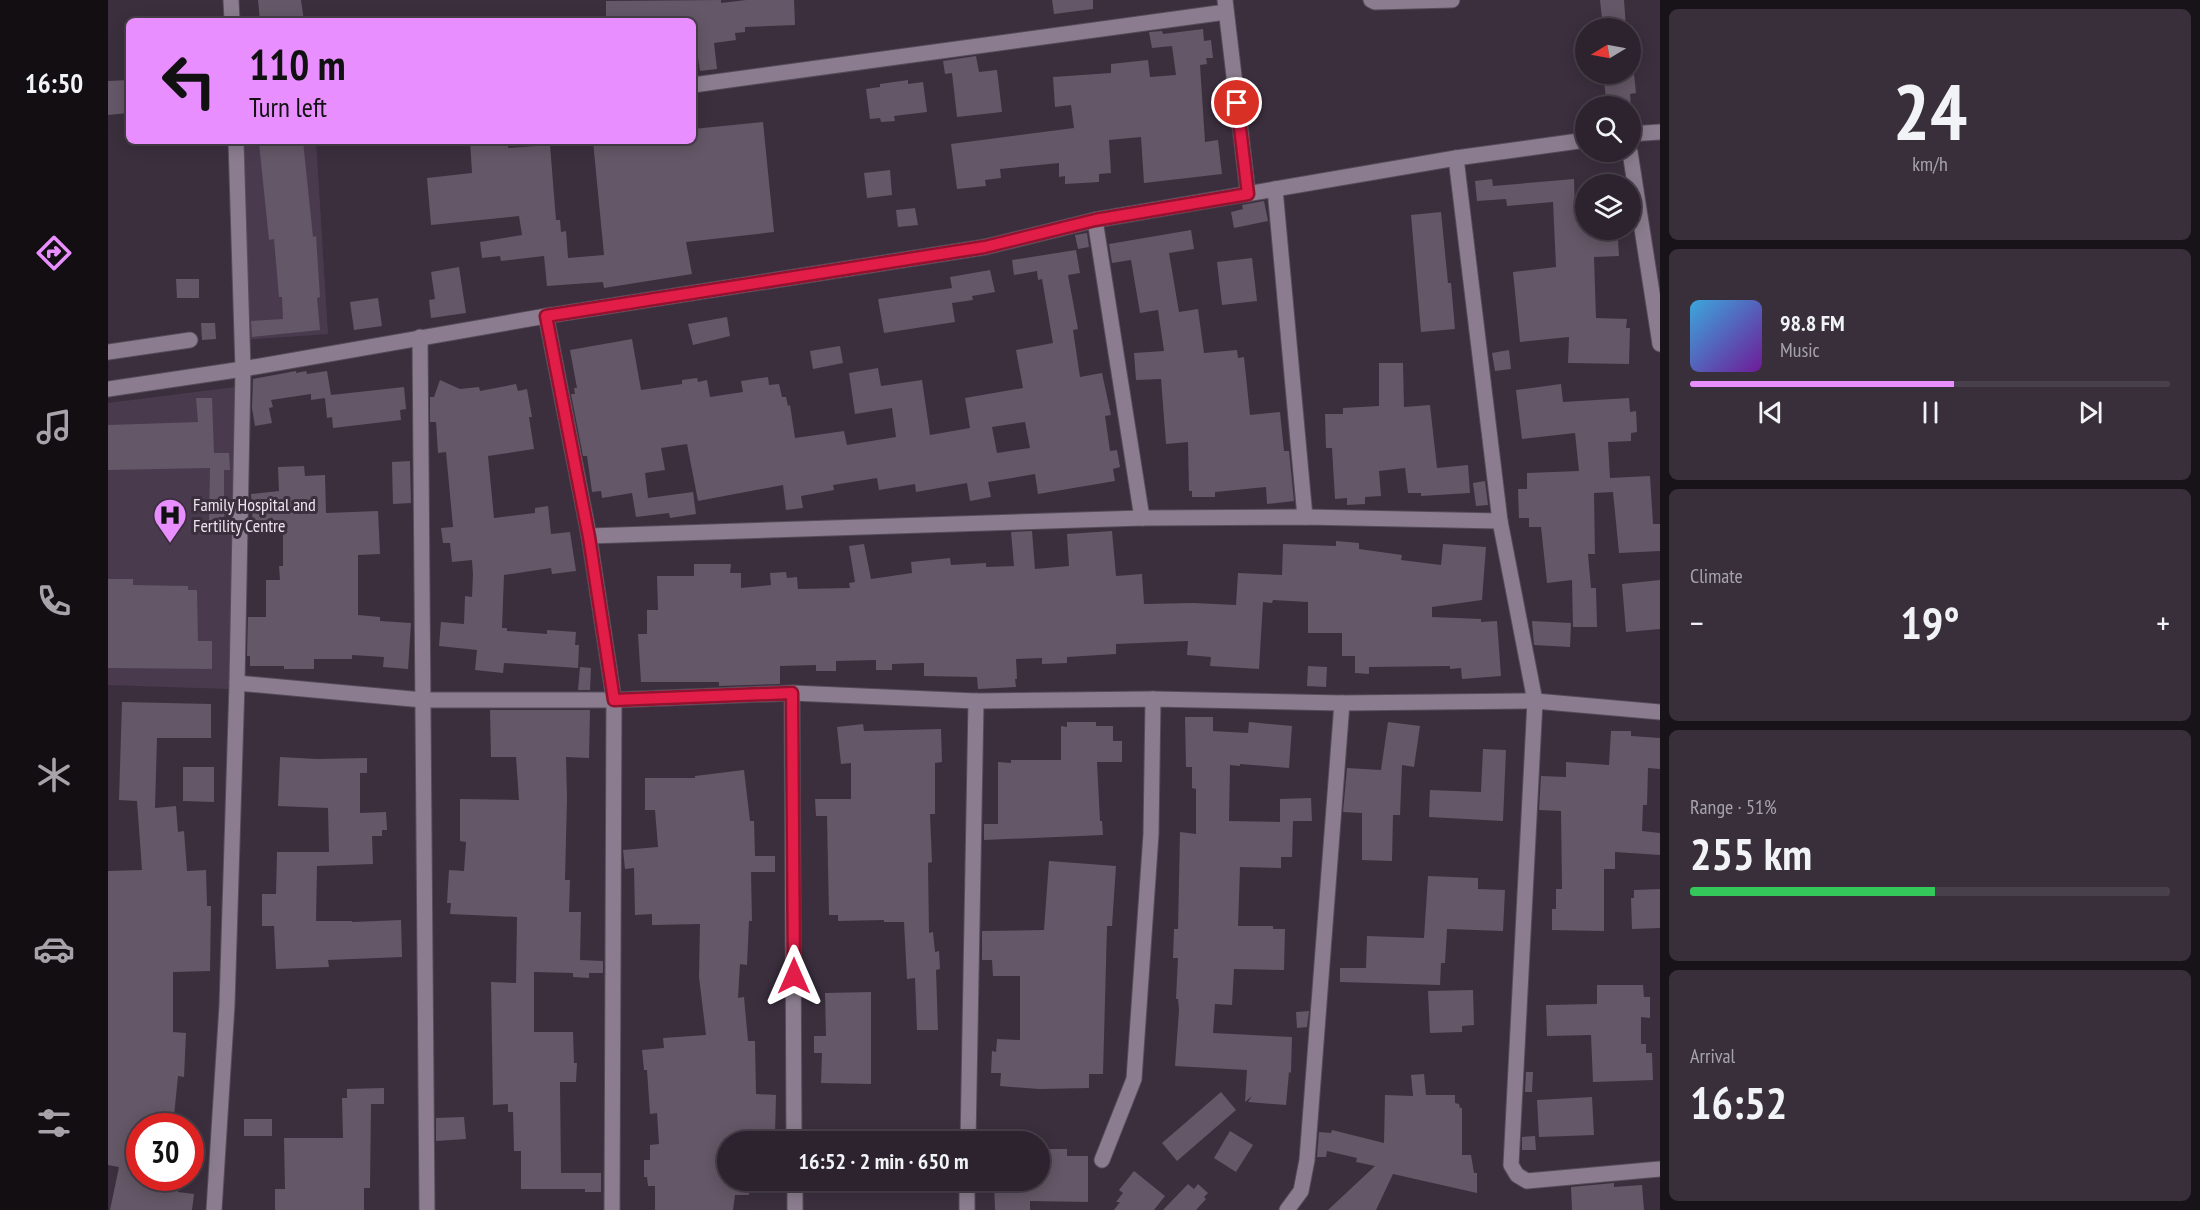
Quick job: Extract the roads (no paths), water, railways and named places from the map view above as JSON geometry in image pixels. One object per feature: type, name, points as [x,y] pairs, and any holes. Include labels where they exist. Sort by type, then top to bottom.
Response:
[{"type":"street","points":[[231,0],[232,18]]},
{"type":"street","points":[[1371,0],[1374,2],[1452,0]]},
{"type":"street","points":[[696,85],[1226,6],[1248,194]]},
{"type":"street","points":[[1641,133],[1660,132]]},
{"type":"street","points":[[108,389],[243,369],[546,316],[985,247],[1095,220],[1456,158],[1575,142]]},
{"type":"street","points":[[214,1210],[227,1005],[237,683],[243,369],[236,144]]},
{"type":"street","points":[[1456,158],[1500,520],[1535,700],[1511,1165],[1517,1175],[1527,1181],[1660,1169]]},
{"type":"street","points":[[1632,162],[1660,344]]},
{"type":"street","points":[[1275,189],[1305,517]]},
{"type":"street","points":[[1095,220],[1142,518]]},
{"type":"street","points":[[546,316],[589,537],[614,700],[612,1210]]},
{"type":"street","points":[[420,337],[427,1210]]},
{"type":"street","points":[[108,352],[190,340]]},
{"type":"street","points":[[589,537],[1142,518],[1305,517],[1500,520]]},
{"type":"street","points":[[237,683],[423,700],[614,700],[792,693],[976,701],[1154,699],[1342,703],[1535,700],[1660,712]]},
{"type":"street","points":[[792,693],[794,1131]]},
{"type":"street","points":[[1102,1160],[1134,1079],[1151,834],[1154,699]]},
{"type":"street","points":[[968,1131],[976,701]]},
{"type":"street","points":[[1287,1210],[1301,1191],[1307,1160],[1342,703]]},
{"type":"street","points":[[795,1191],[795,1210]]},
{"type":"street","points":[[967,1191],[967,1210]]},
{"type":"place","name":"Family Hospital and Fertility Centre","points":[[170,544]]}]
